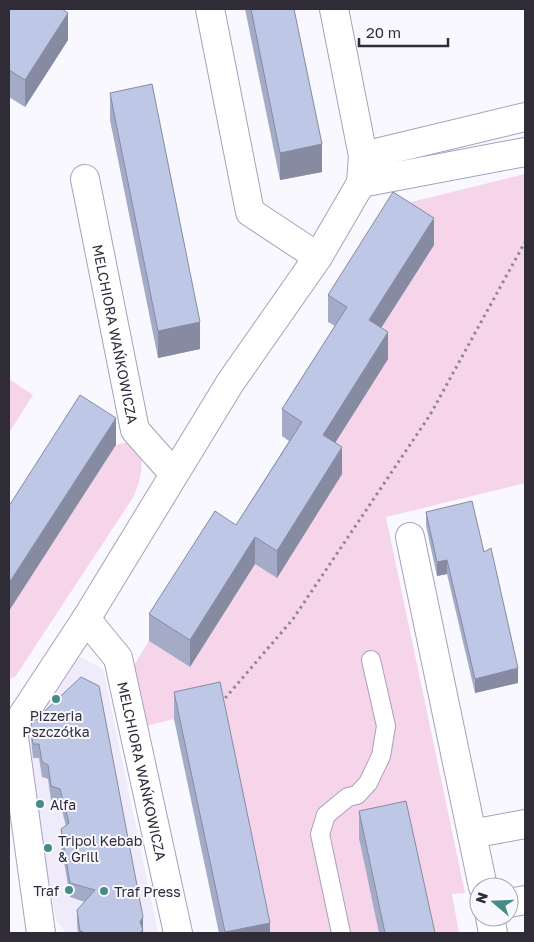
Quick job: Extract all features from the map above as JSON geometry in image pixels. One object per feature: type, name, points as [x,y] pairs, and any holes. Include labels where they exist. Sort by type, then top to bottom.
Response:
[{"type":"street","points":[[210,9],[250,212],[318,257]]},
{"type":"street","points":[[41,933],[11,729],[86,619],[230,383],[318,257],[361,184],[363,156],[334,9]]},
{"type":"street","points":[[363,156],[525,117]]},
{"type":"street","points":[[361,184],[525,152]]},
{"type":"street","name":"MELCHIORA WAŃKOWICZA","points":[[85,178],[135,430],[174,474]]},
{"type":"street","points":[[410,537],[481,877]]},
{"type":"street","name":"MELCHIORA WAŃKOWICZA","points":[[86,619],[118,658],[178,933]]},
{"type":"street","points":[[472,834],[525,824]]},
{"type":"lane","points":[[341,933],[320,834],[326,815],[348,797],[357,794],[368,783],[381,756],[386,726],[371,660]]},
{"type":"path","points":[[220,704],[293,619],[430,415],[525,242]]},
{"type":"shaded area","points":[[525,174],[525,483],[386,517],[465,893],[452,894],[459,933],[266,933],[174,719],[146,726],[134,665],[149,641],[190,667],[255,564],[277,577],[369,347],[391,207]]},
{"type":"shaded area","points":[[9,379],[33,395],[9,433]]},
{"type":"shaded area","points":[[132,441],[137,447],[142,460],[141,474],[134,496],[15,677],[9,679],[9,611],[116,445]]},
{"type":"shaded area","points":[[76,655],[103,669],[158,933],[66,933],[56,920],[22,740]]},
{"type":"building","points":[[9,9],[62,9],[68,13],[25,80],[9,70]]},
{"type":"building","points":[[251,9],[294,9],[322,144],[280,153]]},
{"type":"building","points":[[152,84],[200,322],[158,331],[110,93]]},
{"type":"building","points":[[393,192],[434,218],[369,320],[388,332],[323,435],[342,447],[277,551],[255,537],[190,640],[149,614],[215,511],[236,525],[302,422],[282,409],[347,307],[328,295]]},
{"type":"building","points":[[80,395],[116,418],[9,583],[9,506]]},
{"type":"building","points":[[472,501],[484,552],[491,548],[518,668],[475,679],[447,560],[437,562],[426,512]]},
{"type":"building","points":[[81,677],[99,686],[143,917],[140,922],[143,930],[140,933],[86,933],[80,931],[77,910],[95,890],[70,883],[61,829],[69,823],[60,789],[51,786],[48,765],[42,762],[39,744],[33,744],[31,724]]},
{"type":"building","points":[[220,682],[270,923],[225,932],[174,692]]},
{"type":"building","points":[[406,801],[435,933],[385,933],[359,811]]},
{"type":"place","name":"Pizzeria Pszczółka","points":[[56,699]]},
{"type":"place","name":"Alfa","points":[[40,804]]},
{"type":"place","name":"Tripol Kebab & Grill","points":[[48,848]]},
{"type":"place","name":"Traf","points":[[69,890]]},
{"type":"place","name":"Traf Press","points":[[104,891]]}]
